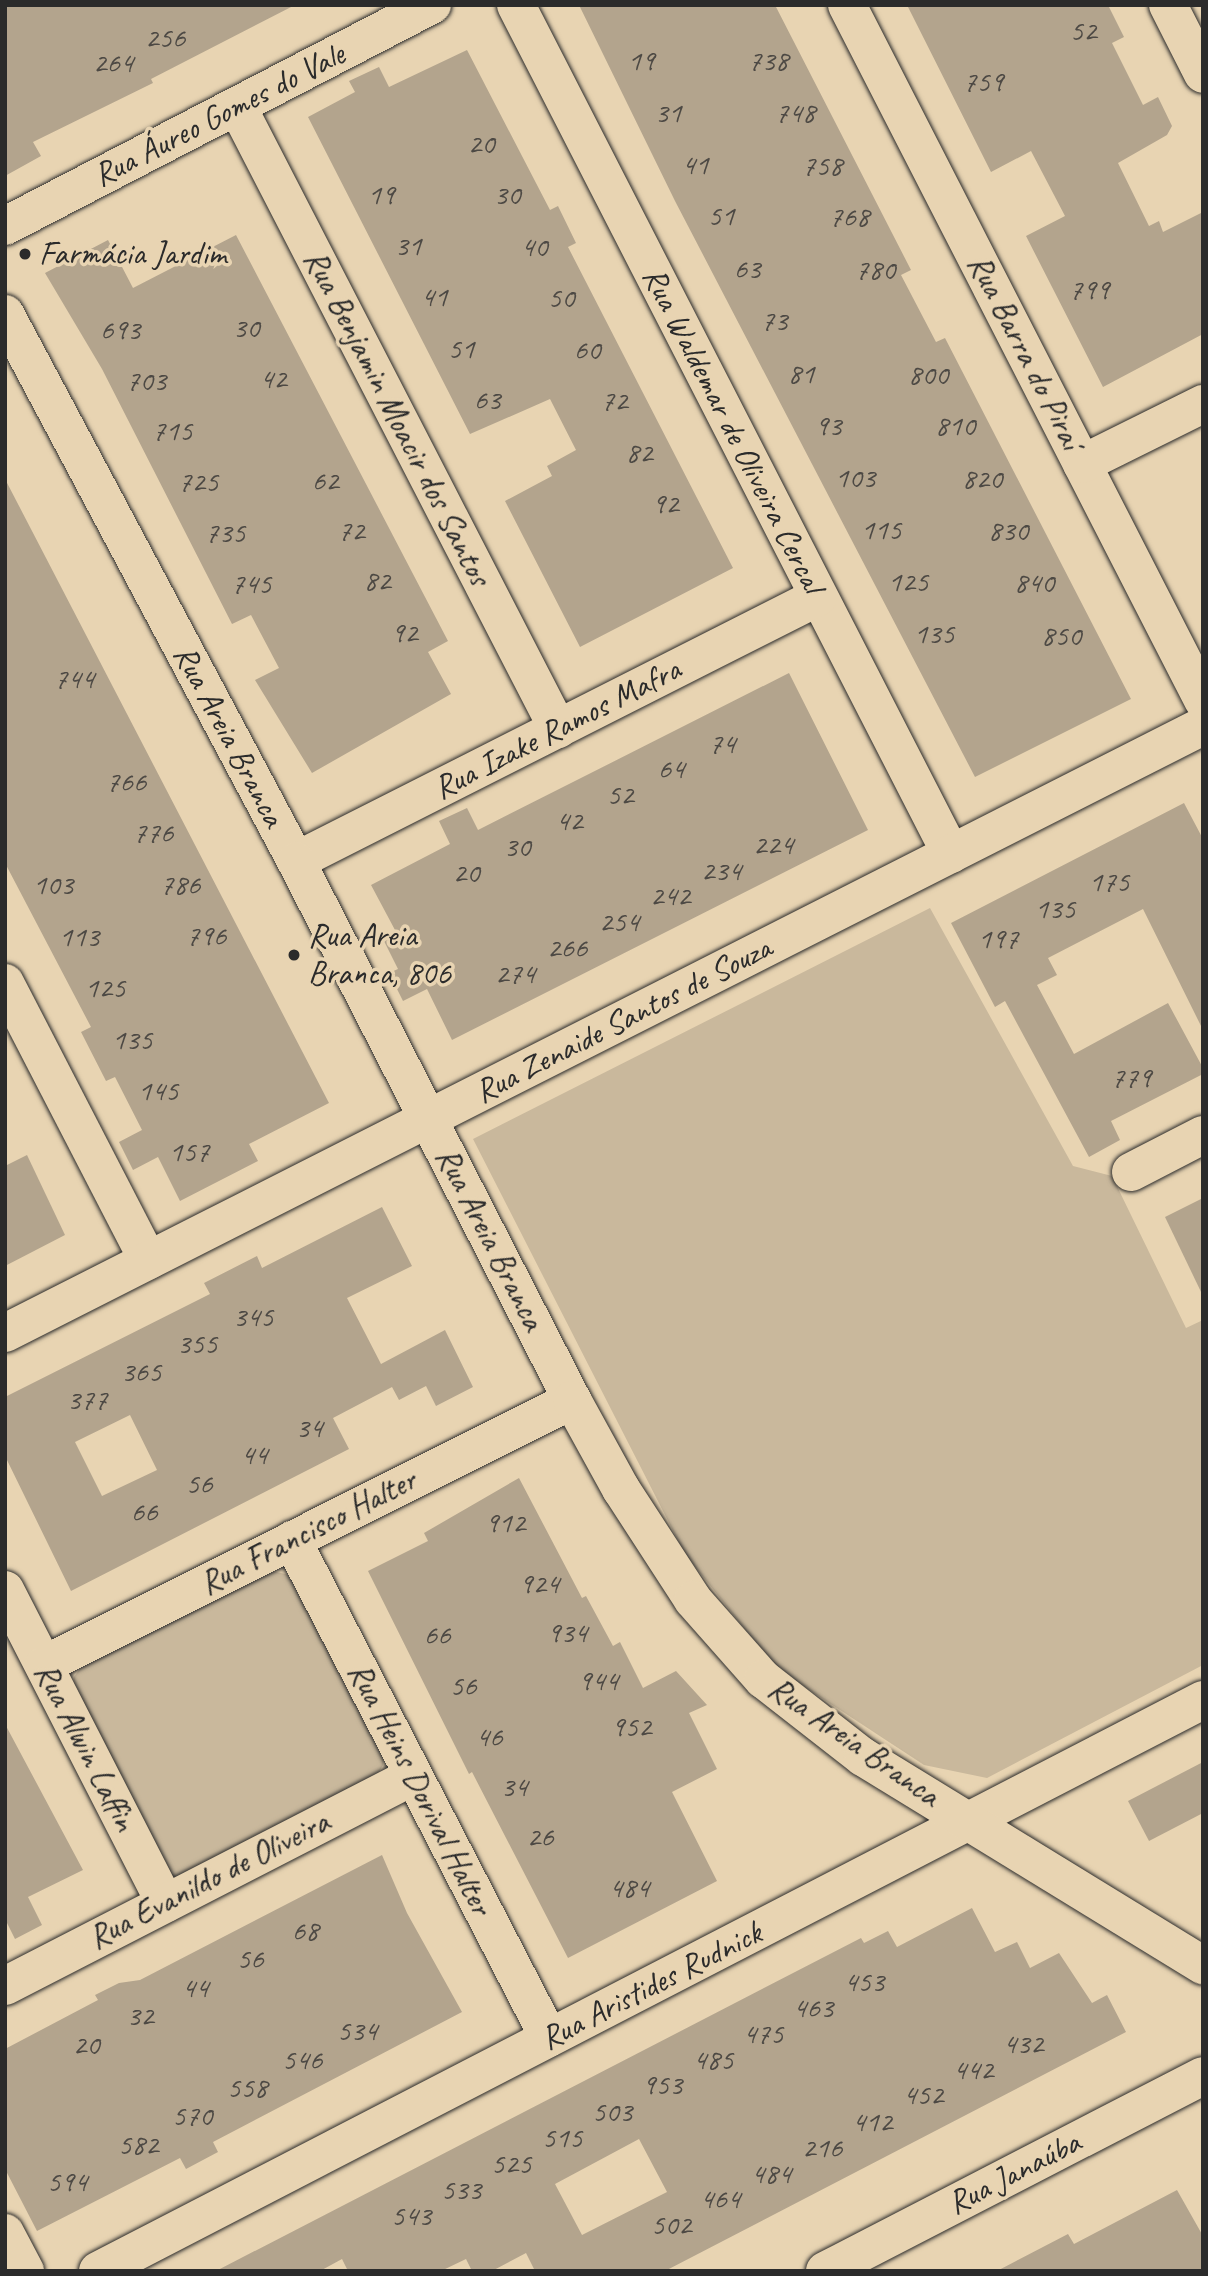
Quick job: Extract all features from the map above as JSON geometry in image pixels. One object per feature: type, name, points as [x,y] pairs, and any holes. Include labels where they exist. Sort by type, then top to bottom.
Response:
[{"type":"street","name":"Rua Áureo Gomes do Vale","points":[[5,226],[432,5]]},
{"type":"street","name":"Rua Waldemar de Oliveira Cercal","points":[[516,5],[951,854]]},
{"type":"street","name":"Rua Barra do Piraí","points":[[847,5],[1203,700]]},
{"type":"street","points":[[1168,5],[1203,74]]},
{"type":"street","name":"Rua Benjamin Moacir dos Santos","points":[[237,106],[558,729]]},
{"type":"street","name":"Rua Areia Branca","points":[[5,314],[296,861],[572,1400],[659,1553],[729,1644],[810,1719],[863,1757],[1203,1965]]},
{"type":"street","points":[[1082,464],[1203,404]]},
{"type":"street","name":"Rua Izake Ramos Mafra","points":[[296,861],[818,597]]},
{"type":"street","name":"Rua Zenaide Santos de Souza","points":[[5,1333],[1203,726]]},
{"type":"street","points":[[7,991],[148,1261]]},
{"type":"street","points":[[1131,1172],[1203,1135]]},
{"type":"street","name":"Rua Francisco Halter","points":[[44,1665],[572,1400]]},
{"type":"street","name":"Rua Heins Dorival Halter","points":[[292,1540],[549,2038]]},
{"type":"street","name":"Rua Alwin Laffin","points":[[5,1590],[165,1903]]},
{"type":"street","name":"Rua Aristides Rudnick","points":[[98,2271],[1203,1700]]},
{"type":"street","name":"Rua Evanildo de Oliveira","points":[[5,1986],[413,1776]]},
{"type":"street","name":"Rua Janaúba","points":[[825,2271],[1203,2076]]},
{"type":"street","points":[[5,2233],[25,2271]]},
{"type":"shaded area","points":[[930,908],[1073,1166],[1112,1176],[1186,1328],[1203,1320],[1203,1665],[987,1778],[924,1765],[776,1668],[685,1554],[473,1139]]},
{"type":"shaded area","points":[[272,1571],[294,1576],[384,1757],[383,1765],[376,1777],[177,1878],[170,1875],[73,1686],[74,1677],[84,1663]]},
{"type":"building","points":[[5,5],[295,5],[151,79],[153,83],[33,142],[41,156],[5,176]]},
{"type":"building","points":[[579,5],[775,5],[911,270],[901,275],[936,342],[945,338],[1131,699],[975,777],[675,201]]},
{"type":"building","points":[[907,5],[1108,5],[1124,37],[1112,43],[1143,105],[1158,97],[1172,126],[1167,135],[1118,163],[1149,226],[1159,221],[1163,232],[1203,212],[1203,334],[1103,387],[1026,236],[1065,216],[1031,151],[991,172]]},
{"type":"building","points":[[467,50],[550,210],[558,206],[576,243],[568,247],[733,568],[580,647],[505,501],[552,476],[547,466],[576,450],[550,399],[470,434],[308,117],[355,92],[349,81],[379,67],[389,87]]},
{"type":"building","points":[[236,235],[448,641],[428,652],[451,694],[312,773],[255,680],[279,668],[251,615],[232,624],[102,369],[45,273],[108,240],[133,288]]},
{"type":"building","points":[[5,479],[329,1103],[249,1144],[258,1161],[180,1201],[158,1157],[133,1170],[119,1142],[142,1130],[115,1077],[106,1081],[81,1032],[91,1027],[5,863]]},
{"type":"building","points":[[789,673],[868,830],[452,1040],[427,989],[403,1001],[389,973],[398,969],[382,937],[395,930],[371,885],[450,844],[439,821],[467,808],[478,830]]},
{"type":"building","points":[[1184,803],[1203,839],[1203,1030],[1143,909],[1048,958],[1057,975],[1037,985],[1074,1054],[1168,1003],[1203,1068],[1203,1074],[1111,1121],[1120,1140],[1089,1157],[1005,1001],[995,1007],[951,923]]},
{"type":"building","points":[[27,1155],[65,1235],[5,1266],[5,1166]]},
{"type":"building","points":[[1203,1198],[1203,1296],[1165,1217]]},
{"type":"building","points":[[382,1207],[412,1266],[347,1298],[381,1364],[445,1330],[473,1387],[436,1406],[426,1386],[399,1400],[392,1387],[333,1418],[349,1449],[71,1591],[5,1456],[5,1397],[210,1294],[204,1283],[257,1256],[262,1268]],"holes":[[[130,1415],[157,1470],[102,1496],[75,1442]]]},
{"type":"building","points":[[519,1478],[582,1598],[586,1596],[613,1646],[620,1642],[643,1688],[676,1671],[707,1705],[689,1713],[717,1769],[672,1792],[717,1881],[568,1958],[472,1772],[469,1774],[368,1571],[428,1541],[424,1533]]},
{"type":"building","points":[[5,1724],[83,1870],[28,1897],[42,1925],[15,1939],[5,1919]]},
{"type":"building","points":[[1203,1762],[1203,1813],[1149,1841],[1128,1801]]},
{"type":"building","points":[[382,1855],[407,1913],[462,2012],[213,2142],[218,2152],[186,2169],[180,2158],[37,2231],[5,2169],[5,2049],[98,2000],[95,1995],[119,1983],[140,1980]]},
{"type":"building","points":[[972,1908],[995,1952],[1017,1942],[1030,1968],[1059,1953],[1092,2003],[1107,1995],[1126,2032],[665,2271],[535,2271],[526,2253],[492,2271],[472,2271],[466,2259],[441,2271],[348,2271],[342,2259],[320,2271],[216,2271],[861,1938],[864,1943],[888,1931],[897,1947]],"holes":[[[639,2139],[667,2192],[582,2235],[555,2184]]]},
{"type":"building","points":[[1177,2190],[1203,2236],[1203,2271],[997,2271],[1068,2234],[1074,2244]]},
{"type":"place","name":"Farmácia Jardim","points":[[25,254]]},
{"type":"place","name":"Rua Areia Branca, 806","points":[[294,955]]}]
